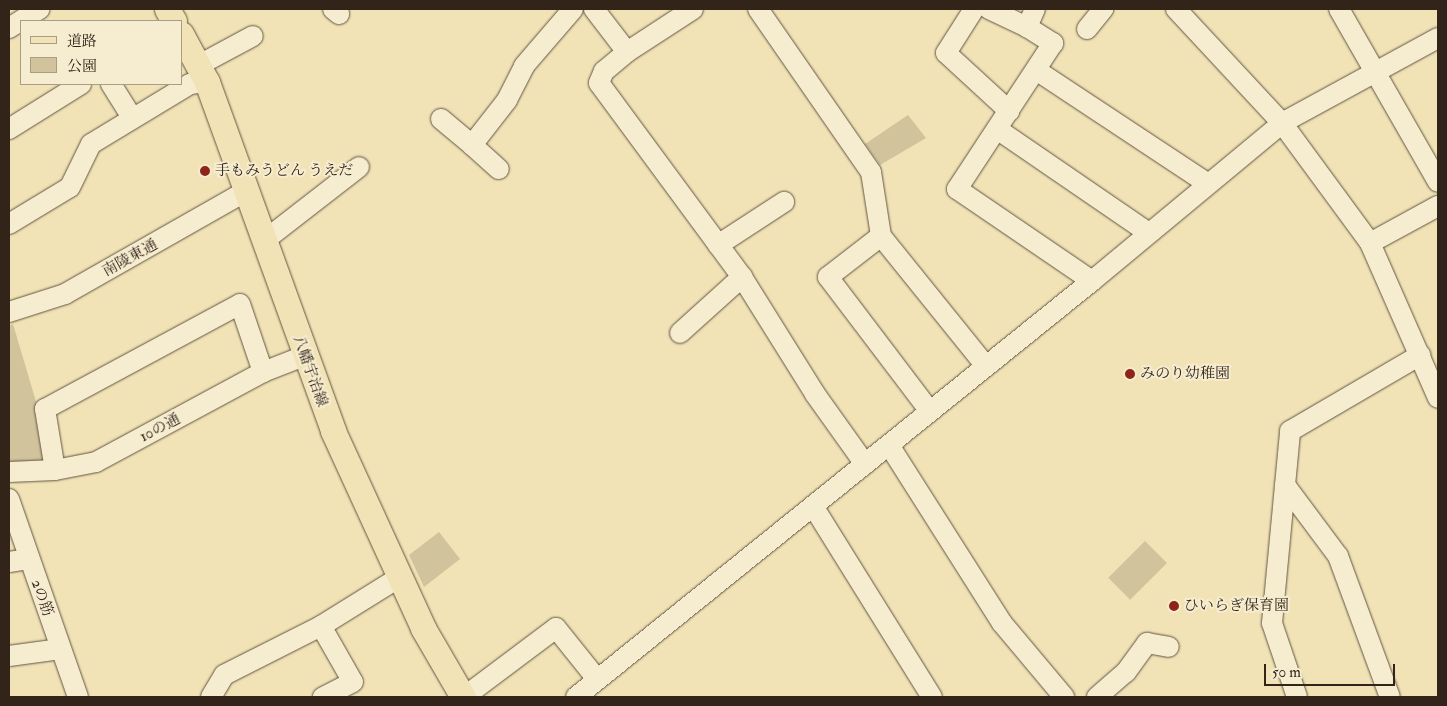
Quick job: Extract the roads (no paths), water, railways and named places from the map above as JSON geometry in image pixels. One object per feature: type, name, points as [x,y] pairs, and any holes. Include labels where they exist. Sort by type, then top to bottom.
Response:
[{"type":"main road","points":[[167,9],[173,20]]},
{"type":"main road","name":"八幡宇治線","points":[[182,36],[203,74],[265,240],[332,432],[422,628],[463,697]]},
{"type":"street","points":[[22,20],[39,9]]},
{"type":"street","points":[[472,145],[507,100],[524,66],[573,9]]},
{"type":"street","points":[[594,9],[627,52]]},
{"type":"street","points":[[693,9],[627,52],[604,71],[599,83],[742,277],[815,394],[865,464]]},
{"type":"street","points":[[758,9],[871,172],[881,236],[986,365]]},
{"type":"street","points":[[974,9],[946,52],[1009,111]]},
{"type":"street","points":[[989,9],[1031,18],[1053,43],[957,189],[1092,282]]},
{"type":"street","points":[[1087,29],[1103,9]]},
{"type":"street","points":[[1176,9],[1282,123],[1370,243],[1420,355],[1434,376],[1438,398]]},
{"type":"street","points":[[1339,9],[1438,182]]},
{"type":"street","points":[[9,28],[20,21]]},
{"type":"street","points":[[9,224],[70,187],[91,144],[132,117],[190,84],[253,36]]},
{"type":"street","points":[[576,697],[889,445],[929,410],[1092,282],[1282,123],[1438,38]]},
{"type":"street","points":[[1036,70],[1208,184]]},
{"type":"street","points":[[9,129],[79,85]]},
{"type":"street","points":[[113,85],[132,117]]},
{"type":"street","points":[[441,119],[500,169]]},
{"type":"street","points":[[997,129],[1149,233]]},
{"type":"street","points":[[265,240],[359,167]]},
{"type":"street","name":"南陵東通","points":[[9,312],[65,294],[246,191]]},
{"type":"street","points":[[718,245],[784,202]]},
{"type":"street","points":[[1370,243],[1438,206]]},
{"type":"street","points":[[881,236],[828,277],[929,410]]},
{"type":"street","points":[[680,333],[742,277]]},
{"type":"street","points":[[55,470],[45,409],[240,304],[263,372]]},
{"type":"street","points":[[1297,697],[1272,623],[1290,431],[1420,355]]},
{"type":"street","name":"10の通","points":[[9,472],[55,470],[96,462],[263,372],[304,356]]},
{"type":"street","points":[[889,445],[1002,623],[1064,697]]},
{"type":"street","points":[[1285,485],[1338,556],[1390,697]]},
{"type":"street","name":"2の筋","points":[[9,499],[18,561],[61,649],[78,697]]},
{"type":"street","points":[[813,506],[932,697]]},
{"type":"street","points":[[211,697],[224,675],[321,626],[398,578]]},
{"type":"street","points":[[321,626],[352,682],[323,697]]},
{"type":"street","points":[[463,697],[556,628],[597,679]]},
{"type":"street","points":[[1097,697],[1126,672],[1147,643],[1169,647]]},
{"type":"street","points":[[9,656],[61,649]]},
{"type":"place","name":"手もみうどん うえだ","points":[[205,171]]},
{"type":"place","name":"みのり幼稚園","points":[[1130,374]]},
{"type":"place","name":"ひいらぎ保育園","points":[[1174,606]]}]
